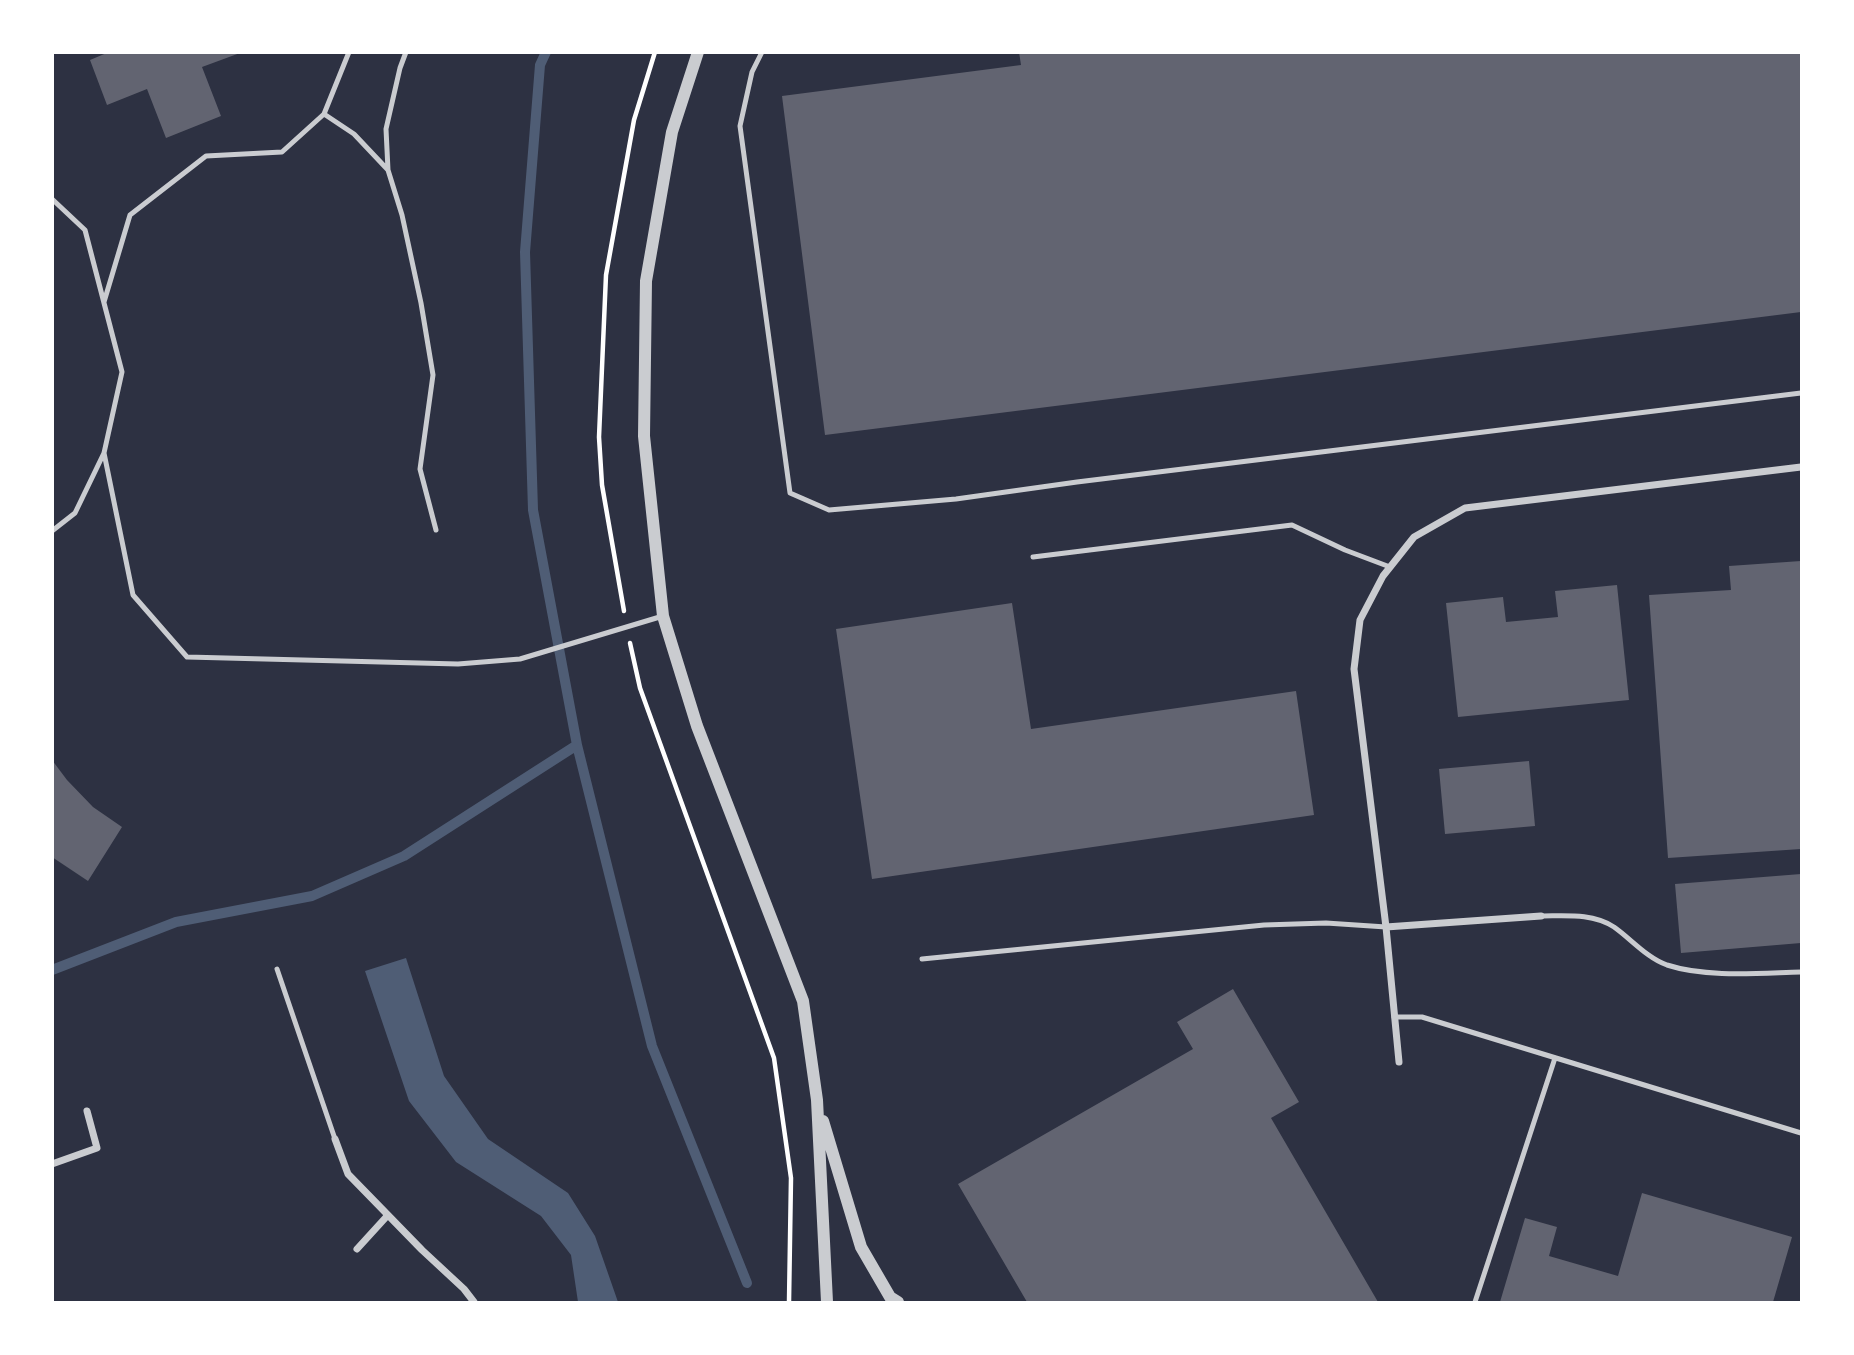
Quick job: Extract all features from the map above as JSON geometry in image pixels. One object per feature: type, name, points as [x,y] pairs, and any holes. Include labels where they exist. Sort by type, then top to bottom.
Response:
[{"type":"street","points":[[698,52],[672,132],[646,282],[644,436],[663,616],[697,726],[803,1001],[817,1100],[827,1303]]},
{"type":"street","points":[[1399,1062],[1386,927],[1354,669],[1360,620],[1390,567],[1415,537],[1465,508],[1801,467]]},
{"type":"street","points":[[1386,927],[1541,916]]},
{"type":"street","points":[[817,1100],[862,1247],[890,1297],[898,1303]]},
{"type":"street","points":[[52,1164],[97,1148],[87,1111]]},
{"type":"street","points":[[334,1139],[348,1174],[464,1289],[474,1303]]},
{"type":"street","points":[[357,1249],[388,1215]]},
{"type":"lane","points":[[104,302],[130,215],[206,156],[282,152],[324,114],[349,52]]},
{"type":"lane","points":[[406,52],[386,129],[388,170],[405,228],[433,374],[420,469],[436,530]]},
{"type":"lane","points":[[762,52],[752,72],[740,127],[790,493],[829,510],[956,499],[1801,393]]},
{"type":"lane","points":[[324,114],[354,134],[388,170]]},
{"type":"lane","points":[[52,199],[85,230],[122,372],[104,453],[75,513],[52,531]]},
{"type":"lane","points":[[104,453],[133,595],[187,657],[458,664],[520,659],[663,616]]},
{"type":"lane","points":[[1033,556],[1292,525],[1345,550],[1390,567]]},
{"type":"lane","points":[[1541,916],[1588,916],[1612,926],[1664,964],[1685,970],[1801,972]]},
{"type":"lane","points":[[922,959],[1264,925],[1326,923],[1386,927]]},
{"type":"lane","points":[[277,969],[334,1139]]},
{"type":"lane","points":[[1394,1017],[1422,1017],[1801,1133]]},
{"type":"lane","points":[[1475,1303],[1555,1058]]},
{"type":"water","points":[[406,958],[444,1076],[488,1139],[568,1193],[595,1236],[618,1302],[578,1302],[571,1255],[541,1216],[456,1162],[409,1101],[365,971]]},
{"type":"building","points":[[109,52],[240,53],[202,67],[221,116],[166,138],[147,89],[107,105],[90,60]]},
{"type":"building","points":[[1019,52],[1801,52],[1801,312],[825,435],[782,96],[1021,65]]},
{"type":"building","points":[[1801,561],[1801,849],[1668,858],[1649,595],[1731,590],[1729,566]]},
{"type":"building","points":[[1617,585],[1629,700],[1458,717],[1446,603],[1503,597],[1506,622],[1558,617],[1555,591]]},
{"type":"building","points":[[1012,603],[1031,729],[1296,691],[1314,815],[872,879],[836,629]]},
{"type":"building","points":[[52,760],[93,807],[122,827],[88,881],[52,857]]},
{"type":"building","points":[[1529,761],[1535,826],[1445,834],[1439,769]]},
{"type":"building","points":[[1801,874],[1801,943],[1681,953],[1675,884]]},
{"type":"building","points":[[1233,989],[1299,1102],[1271,1118],[1378,1302],[1027,1302],[958,1184],[1193,1049],[1177,1022]]},
{"type":"building","points":[[1642,1193],[1792,1237],[1773,1302],[1500,1302],[1525,1218],[1557,1227],[1549,1256],[1618,1276]]},
{"type":"waterway","points":[[546,52],[540,65],[525,252],[533,510],[577,745],[652,1046],[747,1283]]},
{"type":"waterway","points":[[52,970],[176,922],[312,896],[404,856],[577,745]]}]
